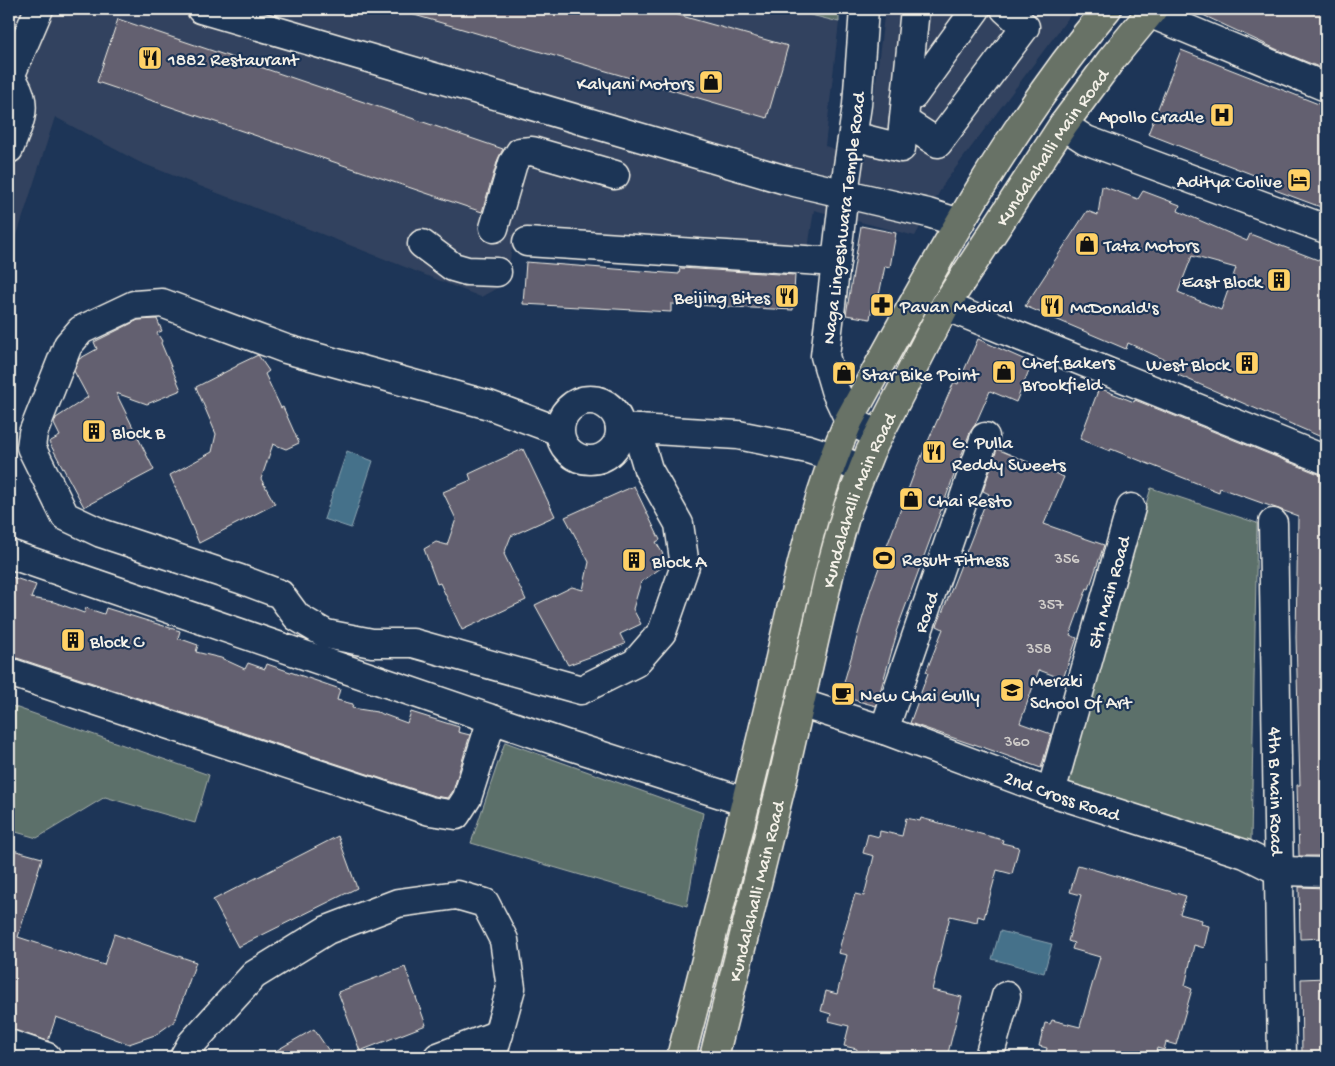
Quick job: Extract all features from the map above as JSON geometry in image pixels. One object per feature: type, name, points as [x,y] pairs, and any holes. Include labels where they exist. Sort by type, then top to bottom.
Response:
[{"type":"main road","name":"Kundalahalli Main Road","points":[[681,1057],[746,802],[819,499],[841,439],[912,306],[1018,127],[1080,42],[1107,9]]},
{"type":"main road","name":"Kundalahalli Main Road","points":[[714,1057],[800,704],[830,571],[847,510],[870,452],[945,306],[1063,125],[1110,60],[1151,11]]},
{"type":"street","points":[[201,9],[374,58],[786,180],[928,213],[960,223]]},
{"type":"street","name":"Naga Lingeshwara Temple Road","points":[[841,439],[835,390],[825,356],[844,193],[857,105],[864,9]]},
{"type":"street","points":[[852,136],[901,148],[916,9]]},
{"type":"street","points":[[905,109],[976,9]]},
{"type":"street","points":[[905,109],[938,143],[1025,27],[1005,9]]},
{"type":"street","points":[[9,149],[20,120],[22,101],[14,84],[9,80],[33,11]]},
{"type":"street","points":[[1151,11],[1326,87]]},
{"type":"street","points":[[1063,125],[1086,140],[1326,229]]},
{"type":"street","points":[[494,228],[513,163],[520,152],[532,151],[615,175]]},
{"type":"street","points":[[526,242],[836,262]]},
{"type":"street","points":[[422,244],[454,267],[467,271],[497,272]]},
{"type":"street","points":[[559,432],[489,405],[286,350],[162,302],[134,305],[81,330],[68,345],[33,433],[30,447],[65,516],[101,533],[240,578],[280,594],[297,617],[326,634],[372,644],[413,643],[581,690],[635,663],[657,638],[662,632],[685,566],[679,524],[648,469],[640,442],[630,429],[613,410],[598,400],[579,401],[564,414],[559,432],[564,447],[576,458],[591,461],[607,456],[630,429]]},
{"type":"street","points":[[945,306],[1326,460]]},
{"type":"street","points":[[630,429],[738,435],[808,449],[841,439],[870,452]]},
{"type":"street","name":"Road","points":[[884,730],[985,437]]},
{"type":"street","points":[[841,439],[870,452]]},
{"type":"street","name":"5th Main Road","points":[[1052,792],[1131,508]]},
{"type":"street","name":"4th B Main Road","points":[[1273,524],[1282,1057]]},
{"type":"street","points":[[9,554],[565,744],[746,802]]},
{"type":"street","points":[[9,672],[430,811],[456,814],[467,798],[492,719]]},
{"type":"street","name":"2nd Cross Road","points":[[800,704],[884,730],[1052,792],[1245,854],[1279,871],[1326,872]]},
{"type":"street","points":[[184,1057],[192,1043],[254,975],[326,930],[398,903],[457,896],[485,903],[504,940],[511,988],[496,1046],[438,1057]]},
{"type":"street","points":[[989,1057],[1006,996]]},
{"type":"street","points":[[9,1044],[47,1057]]},
{"type":"shaded area","points":[[9,9],[787,9],[839,22],[825,146],[866,159],[885,9],[1075,9],[945,182],[915,236],[814,210],[807,255],[515,230],[506,283],[481,297],[139,162],[55,117],[9,260]]},
{"type":"shaded area","points":[[347,451],[373,461],[351,528],[324,519]]},
{"type":"shaded area","points":[[1000,931],[1052,944],[1044,973],[992,959]]},
{"type":"green space","points":[[787,9],[839,9],[839,22]]},
{"type":"green space","points":[[1151,488],[1257,523],[1251,841],[1061,780]]},
{"type":"green space","points":[[9,705],[209,775],[195,823],[105,797],[37,838],[9,830]]},
{"type":"green space","points":[[505,742],[703,813],[687,906],[471,843]]},
{"type":"building","name":"Kalyani Motors","points":[[412,9],[657,9],[788,46],[767,118],[411,14]]},
{"type":"building","points":[[1190,9],[1326,9],[1326,70],[1278,50]]},
{"type":"building","points":[[118,19],[503,149],[498,159],[482,212],[97,82]]},
{"type":"building","name":"Apollo Cradle","points":[[1181,50],[1326,107],[1326,209],[1275,190],[1277,184],[1148,134]]},
{"type":"building","points":[[1102,186],[1138,199],[1143,191],[1180,205],[1178,211],[1247,241],[1250,234],[1326,263],[1326,439],[1178,375],[1181,367],[1128,343],[1126,349],[1025,306],[1087,211],[1098,215]],"holes":[[[1192,256],[1236,268],[1221,310],[1178,292]]]},
{"type":"building","points":[[861,226],[896,233],[890,267],[885,266],[878,300],[873,299],[870,319],[846,315]]},
{"type":"building","points":[[526,262],[679,274],[680,268],[795,275],[793,310],[671,304],[671,312],[523,304]]},
{"type":"building","points":[[157,319],[162,331],[157,333],[162,341],[161,343],[181,390],[147,404],[116,393],[154,470],[84,507],[49,442],[60,436],[54,424],[56,418],[88,397],[74,371],[79,359],[97,349],[94,342],[138,320]]},
{"type":"building","points":[[978,339],[1032,363],[1016,402],[990,391],[970,432],[896,632],[876,706],[840,696],[871,589],[915,471],[954,382],[958,384]]},
{"type":"building","points":[[258,355],[269,371],[265,374],[281,408],[283,407],[299,443],[286,449],[273,444],[261,479],[275,504],[199,543],[170,475],[212,452],[216,434],[196,387]]},
{"type":"building","points":[[1099,388],[1134,402],[1135,400],[1326,477],[1326,510],[1320,526],[1326,529],[1326,856],[1299,856],[1297,785],[1300,785],[1296,637],[1298,516],[1220,488],[1219,492],[1111,449],[1110,451],[1080,439]]},
{"type":"building","points":[[523,449],[555,516],[511,536],[504,554],[526,600],[462,630],[440,583],[437,584],[424,549],[436,542],[447,545],[456,519],[443,492],[471,480],[469,474]]},
{"type":"building","points":[[997,449],[1064,477],[1044,524],[1104,545],[1089,589],[1087,588],[1070,635],[1077,638],[1063,679],[1039,670],[1020,723],[1051,734],[1041,768],[910,723],[928,673],[926,672],[943,629],[937,626],[989,494],[983,491]]},
{"type":"building","points":[[634,486],[660,540],[656,542],[668,563],[641,582],[633,609],[641,624],[620,634],[625,644],[568,665],[535,605],[572,587],[583,590],[589,562],[565,517]]},
{"type":"building","points":[[9,576],[36,585],[31,598],[54,602],[84,613],[86,608],[104,614],[106,608],[180,631],[178,638],[198,645],[196,652],[221,658],[245,669],[248,663],[265,669],[267,664],[340,689],[337,700],[353,704],[352,708],[377,712],[407,723],[411,712],[459,727],[458,732],[470,735],[453,791],[448,798],[434,796],[14,657],[9,657]]},
{"type":"building","points":[[906,818],[920,821],[921,818],[1003,840],[1002,843],[1019,847],[1012,874],[997,870],[984,918],[978,916],[977,922],[950,916],[932,990],[962,997],[947,1057],[856,1057],[857,1049],[844,1046],[849,1026],[829,1021],[831,1014],[821,1011],[826,991],[837,994],[847,955],[838,953],[855,894],[864,896],[874,856],[863,853],[868,834],[879,837],[880,831],[902,836]]},
{"type":"building","points":[[338,836],[357,888],[238,947],[213,900]]},
{"type":"building","points":[[13,850],[42,858],[18,937],[104,965],[114,934],[196,962],[175,1021],[155,1035],[129,1044],[56,1017],[48,1041],[9,1029],[9,862]]},
{"type":"building","points":[[1078,865],[1186,896],[1180,914],[1202,920],[1201,924],[1209,926],[1204,948],[1194,945],[1185,986],[1192,989],[1176,1045],[1166,1042],[1164,1050],[1157,1048],[1155,1057],[1045,1057],[1047,1048],[1039,1046],[1045,1023],[1050,1024],[1052,1020],[1080,1027],[1100,957],[1072,949],[1074,943],[1068,941],[1081,895],[1070,892]]},
{"type":"building","points":[[1299,887],[1326,888],[1326,938],[1300,939]]},
{"type":"building","points":[[405,967],[426,1025],[360,1051],[338,992]]},
{"type":"building","points":[[1326,978],[1326,1057],[1302,1057],[1301,979]]},
{"type":"building","points":[[314,1029],[333,1057],[265,1057]]},
{"type":"place","name":"1882 Restaurant","points":[[150,58]]},
{"type":"place","name":"Kalyani Motors","points":[[711,82]]},
{"type":"place","name":"Apollo Cradle","points":[[1222,115]]},
{"type":"place","name":"Aditya Colive","points":[[1299,180]]},
{"type":"place","name":"Tata Motors","points":[[1087,244]]},
{"type":"place","name":"East Block","points":[[1279,280]]},
{"type":"place","name":"Beijing Bites","points":[[787,296]]},
{"type":"place","name":"Pavan Medical","points":[[882,305]]},
{"type":"place","name":"McDonald's","points":[[1052,306]]},
{"type":"place","name":"West Block","points":[[1247,363]]},
{"type":"place","name":"Chef Bakers Brookfield","points":[[1004,372]]},
{"type":"place","name":"Star Bike Point","points":[[844,373]]},
{"type":"place","name":"Block B","points":[[94,431]]},
{"type":"place","name":"G. Pulla Reddy Sweets","points":[[934,452]]},
{"type":"place","name":"Chai Resto","points":[[911,499]]},
{"type":"place","name":"Result Fitness","points":[[884,558]]},
{"type":"place","name":"Block A","points":[[634,560]]},
{"type":"place","name":"Block C","points":[[73,640]]},
{"type":"place","name":"Meraki School Of Art","points":[[1012,690]]},
{"type":"place","name":"New Chai Gully","points":[[843,694]]}]
